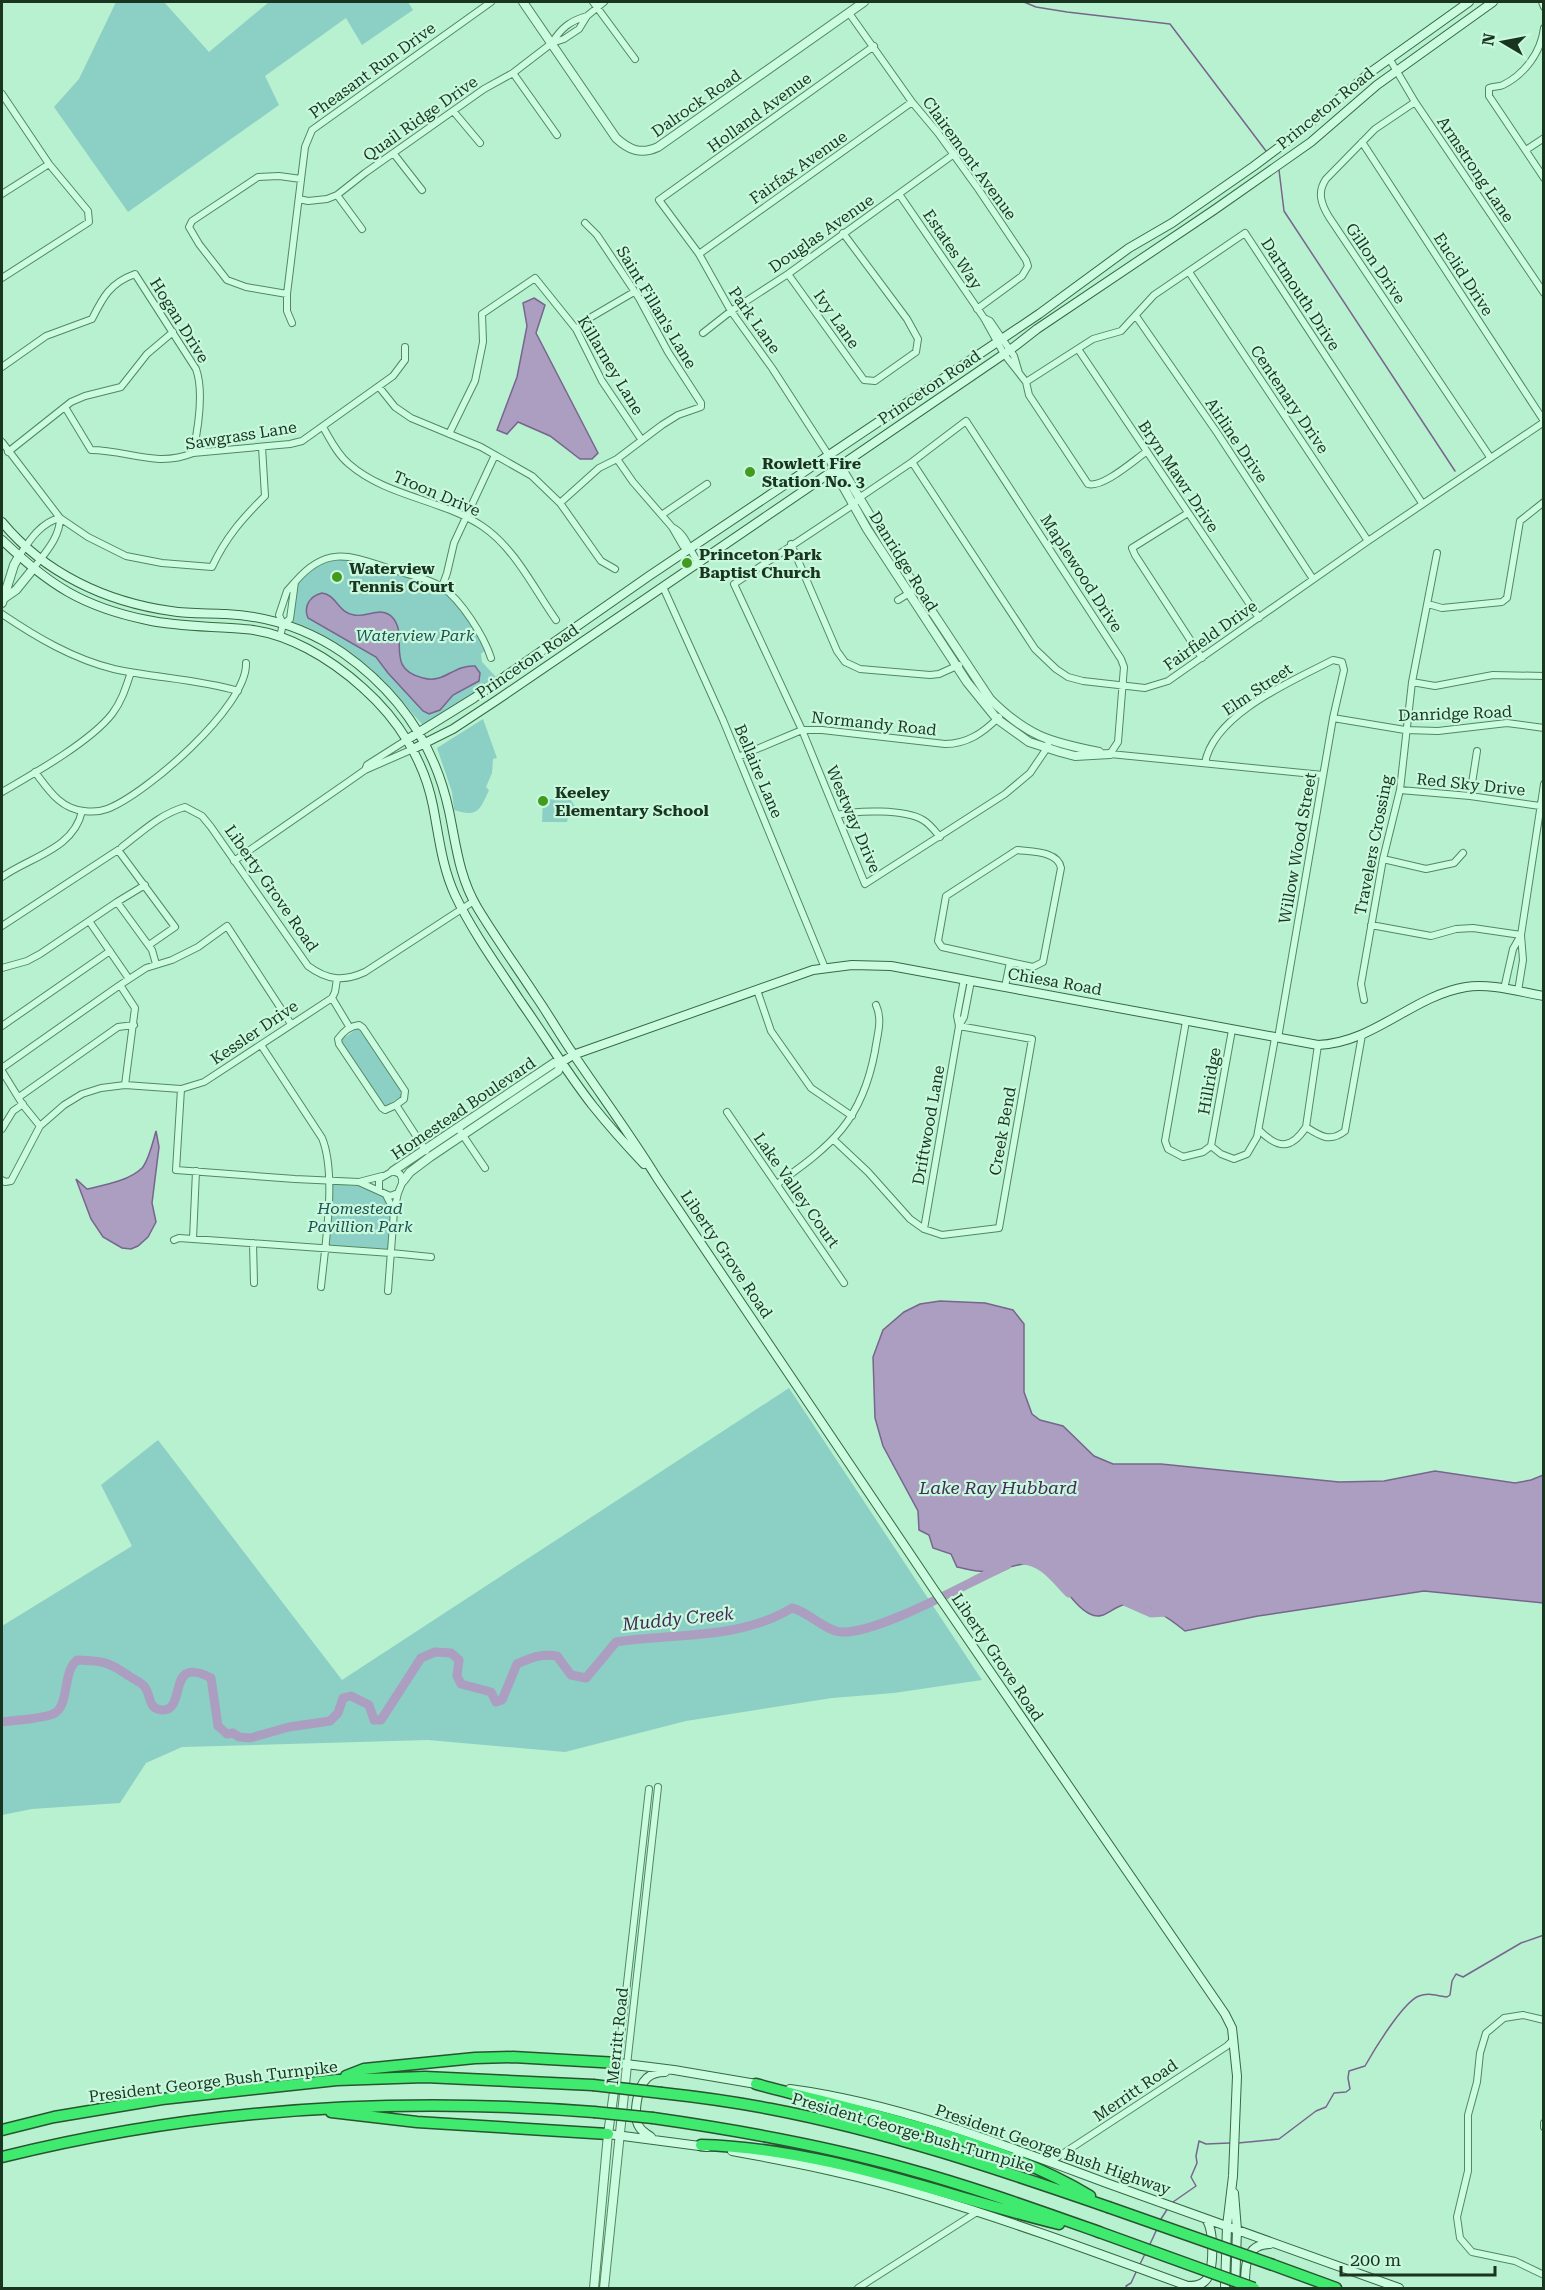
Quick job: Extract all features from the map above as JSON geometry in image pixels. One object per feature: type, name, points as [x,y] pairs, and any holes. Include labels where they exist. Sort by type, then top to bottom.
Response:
[{"type":"highway","points":[[337,2080],[364,2069],[475,2058],[513,2056],[622,2064]]},
{"type":"highway","name":"President George Bush Turnpike","points":[[2,2130],[54,2117],[162,2099],[337,2080],[425,2077],[593,2085],[663,2093],[771,2109],[885,2137],[997,2169],[1336,2289]]},
{"type":"highway","points":[[756,2084],[923,2129],[992,2151],[1071,2185],[1108,2207]]},
{"type":"highway","points":[[2,2157],[74,2140],[167,2124],[310,2109],[458,2105],[594,2112],[653,2118],[758,2134],[868,2158],[968,2187],[1254,2289]]},
{"type":"highway","points":[[310,2109],[417,2122],[614,2134]]},
{"type":"highway","points":[[701,2145],[774,2151],[856,2169],[1058,2224],[1068,2226],[1077,2224]]},
{"type":"main road","name":"Princeton Road","points":[[408,739],[566,636],[1156,230],[1172,223],[1254,166],[1302,130],[1341,95],[1389,58],[1468,2]]},
{"type":"main road","name":"Princeton Road","points":[[413,749],[453,729],[497,700],[1204,217],[1311,142],[1351,106],[1483,4],[1493,2]]},
{"type":"main road","points":[[1341,95],[1351,106]]},
{"type":"main road","points":[[1254,166],[1261,177]]},
{"type":"main road","points":[[1196,206],[1204,217]]},
{"type":"main road","points":[[1156,230],[1165,243]]},
{"type":"main road","points":[[773,494],[781,506]]},
{"type":"main road","name":"Liberty Grove Road","points":[[2,522],[40,560],[74,581],[122,601],[172,612],[252,616],[284,624],[316,638],[357,664],[377,681],[397,702],[420,733],[435,762],[458,863],[474,901],[573,1055],[637,1145],[922,1572],[1216,2000],[1232,2028],[1237,2076],[1225,2289]]},
{"type":"main road","name":"Liberty Grove Road","points":[[2,540],[33,569],[70,594],[128,616],[172,624],[245,629],[280,637],[331,663],[362,687],[393,718],[408,739],[419,761],[433,804],[444,864],[462,908],[483,945],[592,1105],[657,1178]]},
{"type":"main road","points":[[566,636],[576,645]]},
{"type":"main road","name":"Chiesa Road","points":[[562,1062],[573,1055],[813,970],[852,965],[874,965],[967,980],[1318,1045],[1347,1041],[1362,1035],[1441,993],[1474,986],[1544,996]]},
{"type":"main road","name":"President George Bush Highway","points":[[622,2064],[816,2092],[905,2115],[994,2141],[1399,2289]]},
{"type":"main road","points":[[656,2139],[646,2133],[637,2122],[641,2087],[648,2078],[659,2072],[674,2070]]},
{"type":"main road","points":[[614,2134],[701,2145],[782,2160],[926,2195],[1186,2286],[1202,2283],[1207,2278],[1210,2269],[1212,2232],[1204,2218]]},
{"type":"main road","name":"Liberty Grove Road","points":[[1233,2176],[1237,2230],[1235,2289]]},
{"type":"main road","points":[[1245,2289],[1245,2263],[1250,2252],[1263,2244],[1274,2243]]},
{"type":"street","name":"Pheasant Run Drive","points":[[292,323],[287,311],[287,294],[305,147],[312,130],[491,2]]},
{"type":"street","name":"Dalrock Road","points":[[523,2],[616,138],[631,150],[649,151],[864,2]]},
{"type":"street","points":[[593,2],[635,59]]},
{"type":"street","points":[[552,43],[560,31],[574,20],[587,16],[604,2]]},
{"type":"street","points":[[1542,2],[1544,7]]},
{"type":"street","name":"Clairemont Avenue","points":[[849,13],[912,102],[954,154],[1028,266],[1022,276],[977,309]]},
{"type":"street","points":[[552,43],[564,39],[579,29],[587,16]]},
{"type":"street","points":[[1544,28],[1539,48],[1532,60],[1513,79],[1504,85],[1490,88],[1489,92],[1498,110],[1544,178]]},
{"type":"street","name":"Quail Ridge Drive","points":[[299,199],[308,201],[327,199],[337,195],[484,89],[513,73],[552,43]]},
{"type":"street","name":"Holland Avenue","points":[[659,200],[874,46]]},
{"type":"street","name":"Armstrong Lane","points":[[1389,58],[1415,102],[1544,293]]},
{"type":"street","points":[[513,73],[557,135]]},
{"type":"street","points":[[2,94],[49,165],[88,211],[89,222],[2,278]]},
{"type":"street","points":[[2,106],[8,101]]},
{"type":"street","name":"Fairfax Avenue","points":[[699,254],[912,102]]},
{"type":"street","name":"Gillon Drive","points":[[1415,102],[1375,129],[1322,184],[1320,192],[1323,207],[1490,457]]},
{"type":"street","points":[[454,112],[480,143]]},
{"type":"street","points":[[1526,150],[1544,138]]},
{"type":"street","name":"Euclid Drive","points":[[1362,142],[1544,422]]},
{"type":"street","points":[[394,154],[422,190]]},
{"type":"street","name":"Douglas Avenue","points":[[703,333],[954,154]]},
{"type":"street","points":[[2,194],[49,165]]},
{"type":"street","points":[[287,294],[246,287],[227,280],[189,227],[192,221],[258,177],[279,176],[301,179]]},
{"type":"street","name":"Estates Way","points":[[899,194],[977,309],[984,318],[990,321],[999,340],[1026,382],[1029,395],[1088,484],[1101,483],[1146,452]]},
{"type":"street","points":[[337,195],[362,229]]},
{"type":"street","name":"Park Lane","points":[[659,200],[699,254],[731,311],[772,368],[829,456]]},
{"type":"street","name":"Saint Fillan's Lane","points":[[585,224],[597,235],[634,292],[668,352],[700,399],[701,407],[678,415],[641,439]]},
{"type":"street","name":"Ivy Lane","points":[[788,274],[864,380],[875,381],[916,352],[919,346],[918,339],[906,319],[843,233]]},
{"type":"street","name":"Dartmouth Drive","points":[[1026,382],[1093,339],[1121,331],[1154,295],[1245,233],[1422,503]]},
{"type":"street","name":"Centenary Drive","points":[[1189,272],[1368,540]]},
{"type":"street","name":"Hogan Drive","points":[[2,368],[46,336],[92,319],[103,297],[119,279],[135,274],[196,369],[200,380],[202,392],[193,453]]},
{"type":"street","name":"Killarney Lane","points":[[449,434],[475,381],[483,342],[482,314],[535,278],[576,329],[602,381],[641,439]]},
{"type":"street","points":[[576,329],[588,319],[634,292]]},
{"type":"street","name":"Airline Drive","points":[[1136,316],[1218,434],[1313,579]]},
{"type":"street","points":[[8,452],[65,407],[85,396],[122,387],[147,354],[173,332]]},
{"type":"street","name":"Sawgrass Lane","points":[[65,407],[91,450],[158,460],[180,459],[193,453],[290,444],[302,441],[393,376],[401,367],[406,353],[405,347]]},
{"type":"street","name":"Bryn Mawr Drive","points":[[1078,349],[1259,618]]},
{"type":"street","points":[[379,387],[402,412],[425,425],[495,455],[532,476],[560,503],[601,561],[615,569]]},
{"type":"street","name":"Maplewood Drive","points":[[912,462],[966,421],[1118,652],[1124,667],[1118,742],[1110,754]]},
{"type":"street","name":"Fairfield Drive","points":[[912,462],[1013,616],[1046,661],[1068,677],[1122,687],[1145,688],[1155,687],[1168,681],[1368,540],[1544,422]]},
{"type":"street","name":"Troon Drive","points":[[323,427],[336,450],[348,464],[374,481],[466,517],[485,528],[513,556],[556,620]]},
{"type":"street","points":[[560,503],[599,468],[617,459],[641,439]]},
{"type":"street","points":[[2,442],[60,518],[88,537],[126,556],[162,563],[212,567],[223,543],[241,520],[265,496],[262,447]]},
{"type":"street","points":[[442,587],[454,543],[495,455]]},
{"type":"street","name":"Danridge Road","points":[[829,456],[859,498],[916,589],[990,699],[1003,712],[1048,744]]},
{"type":"street","points":[[617,459],[633,482],[687,541],[698,562]]},
{"type":"street","points":[[912,462],[859,498],[853,505],[792,544],[837,651],[845,662],[860,669],[930,675],[957,667],[964,660]]},
{"type":"street","name":"Danridge Road","points":[[837,468],[853,505],[957,667],[996,719],[1022,738],[1110,754],[1323,775]]},
{"type":"street","points":[[663,514],[707,484]]},
{"type":"street","points":[[1428,604],[1442,608],[1502,602],[1507,598],[1520,521],[1544,502]]},
{"type":"street","points":[[1188,513],[1132,548],[1202,658]]},
{"type":"street","points":[[2,601],[19,556],[41,528],[54,519],[60,518]]},
{"type":"street","points":[[2,601],[16,590],[54,540],[60,525],[60,518]]},
{"type":"street","name":"Westway Drive","points":[[792,544],[734,584],[802,730],[865,885],[1014,787],[1030,773],[1048,744]]},
{"type":"street","name":"Travelers Crossing","points":[[1364,1000],[1361,984],[1383,860],[1400,790],[1412,682],[1437,553]]},
{"type":"street","points":[[280,637],[284,624],[290,619],[295,582],[308,567],[317,561],[340,555],[363,559],[442,587],[456,599],[482,638],[490,658]]},
{"type":"street","name":"Bellaire Lane","points":[[663,587],[738,758],[825,968]]},
{"type":"street","points":[[898,600],[916,589]]},
{"type":"street","points":[[2,614],[29,632],[67,652],[112,668],[217,685],[238,691]]},
{"type":"street","name":"Elm Street","points":[[1205,763],[1207,751],[1213,740],[1229,721],[1296,677],[1333,660],[1342,662]]},
{"type":"street","name":"Willow Wood Street","points":[[1259,1130],[1333,718],[1344,670],[1342,662]]},
{"type":"street","points":[[35,772],[60,802],[82,811],[99,811],[117,804],[169,769],[210,728],[238,691],[247,673],[246,663]]},
{"type":"street","points":[[2,792],[99,728],[122,699],[131,672]]},
{"type":"street","points":[[1412,682],[1435,686],[1493,675],[1544,676]]},
{"type":"street","name":"Normandy Road","points":[[738,758],[802,730],[959,744],[981,733],[1003,712]]},
{"type":"street","name":"Danridge Road","points":[[1333,718],[1406,730],[1438,731],[1507,723],[1544,728]]},
{"type":"street","name":"Princeton Road","points":[[365,770],[367,765],[408,739]]},
{"type":"street","name":"Princeton Road","points":[[234,861],[365,770],[413,749]]},
{"type":"street","points":[[1470,796],[1477,752]]},
{"type":"street","points":[[1518,992],[1523,960],[1521,935],[1544,784]]},
{"type":"street","name":"Red Sky Drive","points":[[1400,790],[1470,796],[1539,806]]},
{"type":"street","name":"Liberty Grove Road","points":[[120,849],[171,811],[185,807],[201,816],[308,966],[321,975],[337,979]]},
{"type":"street","points":[[2,877],[70,836],[80,821],[82,811]]},
{"type":"street","points":[[837,815],[860,811],[910,815],[928,823],[940,837]]},
{"type":"street","points":[[2,926],[120,849],[175,927],[148,945]]},
{"type":"street","points":[[1017,849],[1054,857],[1059,861],[1061,868],[1043,962],[1033,966],[1011,962],[942,947],[938,941],[946,896],[1017,849]]},
{"type":"street","points":[[1383,860],[1426,869],[1454,863],[1463,853]]},
{"type":"street","points":[[2,969],[27,961],[144,885]]},
{"type":"street","points":[[350,1028],[332,998],[337,979],[365,972],[474,901]]},
{"type":"street","points":[[117,902],[148,945],[156,964]]},
{"type":"street","points":[[89,921],[129,979]]},
{"type":"street","points":[[1371,925],[1431,936],[1456,929],[1473,928],[1521,935]]},
{"type":"street","points":[[40,1126],[2,1069],[146,968],[172,960],[198,947],[226,926],[291,1024]]},
{"type":"street","points":[[1504,989],[1513,948],[1521,935]]},
{"type":"street","points":[[2,1026],[110,951]]},
{"type":"street","points":[[1005,987],[1011,962]]},
{"type":"street","name":"Driftwood Lane","points":[[924,1229],[959,1026],[964,1017],[967,980]]},
{"type":"street","points":[[120,985],[135,1008],[125,1085]]},
{"type":"street","points":[[757,990],[771,1031],[811,1088],[852,1116]]},
{"type":"street","name":"Kessler Drive","points":[[2,1180],[11,1181],[40,1126],[63,1105],[82,1094],[101,1088],[125,1085],[181,1089],[204,1082],[332,998]]},
{"type":"street","points":[[777,1184],[834,1140],[859,1105],[870,1076],[880,1020],[876,1005]]},
{"type":"street","points":[[1186,1021],[1165,1140],[1168,1149],[1183,1157],[1203,1152],[1211,1146],[1221,1154],[1234,1159],[1247,1154],[1259,1130],[1281,1145],[1293,1142],[1306,1127],[1318,1045]]},
{"type":"street","points":[[2,1125],[21,1100],[118,1027],[134,1025]]},
{"type":"street","points":[[359,1025],[363,1028],[405,1091],[404,1099],[396,1105],[385,1110],[381,1108],[339,1044],[338,1039],[350,1028],[359,1025]]},
{"type":"street","name":"Creek Bend","points":[[924,1229],[942,1234],[999,1228],[1032,1039],[959,1026]]},
{"type":"street","name":"Hillridge","points":[[1211,1146],[1232,1030]]},
{"type":"street","points":[[1306,1127],[1320,1137],[1337,1137],[1345,1131],[1362,1035]]},
{"type":"street","points":[[261,1045],[321,1138],[327,1152],[329,1182],[321,1287]]},
{"type":"street","name":"Homestead Boulevard","points":[[181,1089],[176,1170],[329,1182],[359,1182],[382,1176],[428,1153],[558,1071],[562,1062]]},
{"type":"street","points":[[396,1105],[428,1153]]},
{"type":"street","name":"Lake Valley Court","points":[[727,1112],[844,1283]]},
{"type":"street","points":[[461,1131],[485,1168]]},
{"type":"street","points":[[834,1140],[868,1172],[910,1219],[924,1229]]},
{"type":"street","name":"Homestead Boulevard","points":[[388,1292],[394,1211],[398,1193],[403,1181],[428,1153]]},
{"type":"street","points":[[192,1239],[196,1171]]},
{"type":"street","name":"Homestead Boulevard","points":[[393,1171],[400,1174],[403,1181]]},
{"type":"street","name":"Homestead Boulevard","points":[[379,1190],[378,1181],[382,1176]]},
{"type":"street","name":"Homestead Boulevard","points":[[359,1182],[379,1190],[386,1196]]},
{"type":"street","points":[[394,1211],[386,1196],[398,1193]]},
{"type":"street","points":[[174,1240],[192,1239],[391,1252],[431,1257]]},
{"type":"street","points":[[253,1243],[254,1283]]},
{"type":"street","name":"Merritt Road","points":[[594,2289],[658,1787]]},
{"type":"street","name":"Merritt Road","points":[[622,2064],[649,1789]]},
{"type":"street","points":[[1544,2020],[1522,2015],[1504,2018],[1486,2033],[1468,2115],[1468,2171],[1457,2217],[1460,2238],[1472,2252],[1515,2261],[1544,2275]]},
{"type":"street","name":"Merritt Road","points":[[1050,2162],[1227,2046],[1234,2038]]},
{"type":"street","name":"Merritt Road","points":[[604,2289],[614,2134]]},
{"type":"street","points":[[858,2289],[977,2212]]},
{"type":"green space","points":[[116,2],[164,2],[209,52],[269,2],[408,2],[413,10],[362,45],[346,18],[265,76],[279,105],[128,212],[54,107],[79,79]]},
{"type":"green space","name":"Waterview Park","points":[[340,555],[430,581],[456,599],[488,648],[481,654],[482,662],[497,678],[423,725],[382,679],[362,662],[328,640],[291,623],[294,594],[299,577],[313,566]]},
{"type":"green space","points":[[483,719],[497,758],[493,759],[492,773],[486,787],[489,790],[477,810],[468,813],[454,810],[452,792],[437,748]]},
{"type":"green space","points":[[543,799],[571,800],[576,808],[576,817],[568,818],[567,822],[542,822]]},
{"type":"green space","points":[[358,1028],[405,1094],[384,1107],[340,1041]]},
{"type":"green space","name":"Homestead Pavillion Park","points":[[331,1184],[358,1186],[382,1195],[391,1215],[388,1249],[327,1245]]},
{"type":"green space","points":[[789,1388],[982,1680],[894,1693],[832,1698],[686,1721],[565,1752],[428,1740],[182,1747],[146,1763],[120,1803],[32,1809],[2,1815],[2,1626],[132,1546],[101,1485],[158,1440],[342,1680]]},
{"type":"water","points":[[534,298],[545,305],[536,333],[598,453],[592,459],[580,459],[550,436],[518,422],[507,434],[497,430],[517,377],[527,326],[523,303]]},
{"type":"water","points":[[322,593],[331,597],[349,614],[384,612],[389,614],[397,626],[401,660],[404,668],[411,674],[437,679],[460,668],[475,666],[480,673],[479,681],[453,695],[440,710],[429,714],[423,711],[376,657],[308,618],[306,609],[309,602],[314,596]]},
{"type":"water","points":[[156,1131],[159,1147],[152,1203],[156,1222],[148,1237],[138,1246],[131,1249],[122,1248],[103,1237],[91,1219],[76,1179],[87,1189],[116,1182],[137,1172],[147,1160]]},
{"type":"water","name":"Lake Ray Hubbard","points":[[940,1301],[985,1303],[1013,1310],[1024,1324],[1024,1392],[1032,1414],[1040,1420],[1063,1426],[1094,1456],[1113,1464],[1161,1464],[1339,1482],[1384,1481],[1435,1471],[1515,1483],[1543,1475],[1543,1603],[1424,1591],[1258,1616],[1185,1631],[1149,1608],[1132,1604],[1123,1605],[1099,1616],[1090,1614],[1076,1603],[1044,1565],[1038,1562],[985,1571],[957,1567],[951,1554],[933,1548],[929,1535],[919,1530],[918,1511],[883,1446],[875,1418],[873,1357],[883,1330],[904,1312],[920,1304]]},
{"type":"waterway","points":[[1024,2],[1036,7],[1067,12],[1170,24],[1266,151]]},
{"type":"waterway","points":[[1279,170],[1284,211],[1455,471]]},
{"type":"waterway","name":"Muddy Creek","points":[[1023,1560],[1043,1567],[1069,1593]]},
{"type":"waterway","name":"Muddy Creek","points":[[2,1722],[42,1717],[58,1710],[62,1704],[72,1665],[77,1660],[99,1662],[116,1667],[143,1685],[154,1707],[162,1710],[170,1708],[182,1678],[188,1673],[197,1673],[211,1678],[218,1726],[227,1734],[233,1733],[239,1737],[250,1738],[289,1727],[330,1721],[338,1713],[343,1698],[351,1696],[369,1705],[374,1720],[381,1720],[421,1658],[435,1652],[451,1653],[459,1660],[457,1676],[461,1684],[491,1692],[496,1702],[502,1700],[517,1664],[537,1657],[557,1656],[571,1675],[586,1678],[616,1642],[706,1634],[751,1626],[792,1608],[835,1631],[857,1630],[877,1625],[924,1606],[1007,1565]]},
{"type":"waterway","name":"Muddy Creek","points":[[1126,1602],[1151,1613],[1169,1610]]},
{"type":"waterway","points":[[1238,2143],[1279,2139],[1316,2111],[1326,2107],[1334,2093],[1346,2092],[1350,2089],[1349,2071],[1365,2066],[1389,2027],[1412,2000],[1426,1994],[1447,1997],[1450,1995],[1452,1981],[1456,1974],[1463,1977],[1521,1943],[1544,1935]]},
{"type":"waterway","points":[[1173,2202],[1196,2186],[1191,2177],[1197,2163],[1199,2141],[1206,2144],[1230,2143]]},
{"type":"waterway","points":[[1161,2219],[1168,2208]]},
{"type":"waterway","points":[[1150,2244],[1157,2229]]},
{"type":"waterway","points":[[1139,2266],[1145,2254]]},
{"type":"waterway","points":[[1127,2288],[1126,2286],[1131,2283],[1137,2270]]},
{"type":"place","name":"Rowlett Fire Station No. 3","points":[[750,472]]},
{"type":"place","name":"Princeton Park Baptist Church","points":[[687,563]]},
{"type":"place","name":"Waterview Tennis Court","points":[[337,577]]},
{"type":"place","name":"Keeley Elementary School","points":[[543,801]]}]
